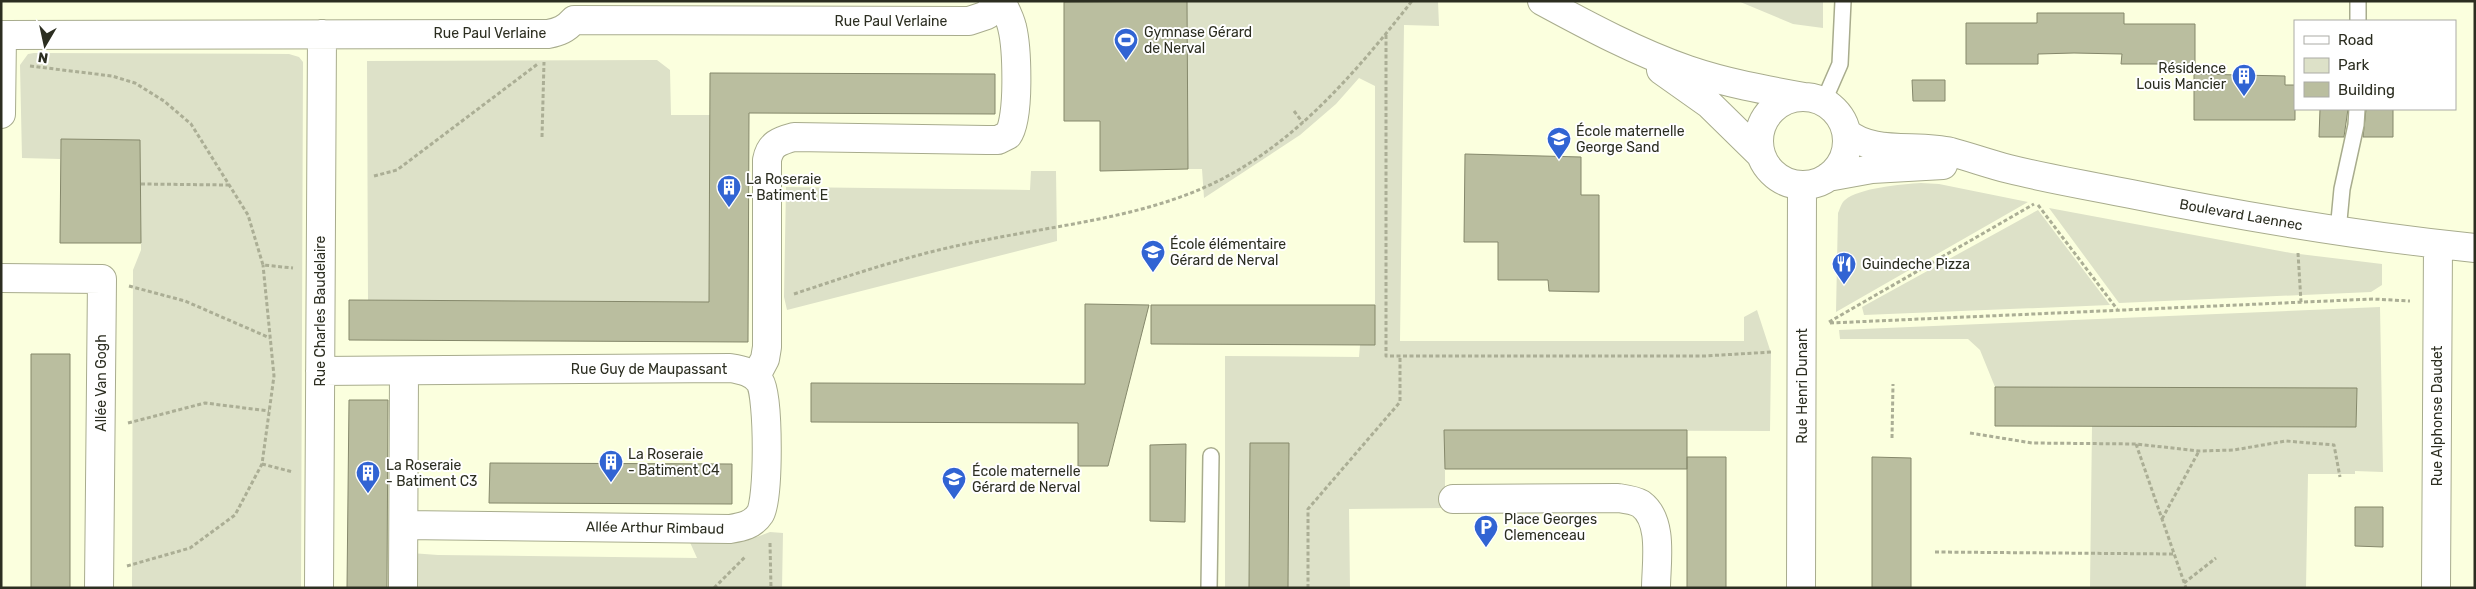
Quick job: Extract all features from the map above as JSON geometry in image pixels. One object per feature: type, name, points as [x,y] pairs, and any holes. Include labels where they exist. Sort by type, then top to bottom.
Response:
[{"type":"street","name":"Rue Paul Verlaine","points":[[2,35],[548,34],[568,28],[575,11],[969,21],[986,15],[997,1]]},
{"type":"street","points":[[756,376],[765,359],[767,347],[768,151],[774,144],[794,137],[998,140],[1008,135],[1015,120],[1015,51],[1012,24],[1001,1]]},
{"type":"street","points":[[1542,1],[1620,42],[1708,76],[1814,100],[1838,114],[1846,132],[1847,144],[1844,157],[1838,168],[1828,177],[1816,183],[1802,185],[1789,183],[1777,177],[1767,167],[1761,155],[1758,142],[1760,130],[1770,112],[1785,101],[1814,100]]},
{"type":"street","name":"Rue Charles Baudelaire","points":[[319,588],[322,34]]},
{"type":"street","points":[[1,114],[2,35]]},
{"type":"street","points":[[1620,42],[1709,104],[1761,155]]},
{"type":"street","name":"Boulevard Laennec","points":[[1846,132],[1858,142],[1867,145],[1933,148],[2010,169],[2300,226],[2475,248]]},
{"type":"street","name":"Boulevard Laennec","points":[[1828,177],[1872,169],[1923,165],[1970,165],[2010,169]]},
{"type":"street","name":"Rue Henri Dunant","points":[[1801,588],[1802,185]]},
{"type":"street","name":"Rue Alphonse Daudet","points":[[2436,588],[2438,244]]},
{"type":"street","points":[[1,278],[102,279]]},
{"type":"street","name":"Allée Van Gogh","points":[[99,580],[102,279]]},
{"type":"street","name":"Rue Guy de Maupassant","points":[[320,371],[730,368],[745,370],[756,376]]},
{"type":"street","points":[[403,588],[404,370]]},
{"type":"street","name":"Allée Arthur Rimbaud","points":[[404,525],[721,528],[744,526],[755,521],[765,504],[766,411],[762,384],[756,376]]},
{"type":"street","points":[[1453,499],[1618,498],[1641,504],[1648,514],[1656,535],[1656,588]]},
{"type":"lane","points":[[1814,100],[1840,64],[1843,1]]},
{"type":"lane","points":[[2358,1],[2358,20]]},
{"type":"lane","points":[[2338,232],[2342,188],[2356,125],[2357,110]]},
{"type":"lane","points":[[1209,588],[1211,456]]},
{"type":"path","points":[[767,302],[887,262],[973,242],[1152,206],[1197,191],[1247,164],[1303,123],[1342,86],[1386,35],[1412,1]]},
{"type":"path","points":[[1386,35],[1386,356],[1704,356],[1771,353],[1802,338]]},
{"type":"path","points":[[374,176],[397,170],[544,59],[542,137]]},
{"type":"path","points":[[2,65],[31,66],[112,76],[135,83],[164,101],[191,124],[248,215],[263,265],[274,376],[262,464],[234,515],[190,548],[99,580]]},
{"type":"path","points":[[1294,111],[1303,123]]},
{"type":"path","points":[[141,184],[229,185]]},
{"type":"path","points":[[2118,310],[2036,201],[1826,323],[2373,299],[2437,303]]},
{"type":"path","points":[[2300,226],[2298,244],[2301,302]]},
{"type":"path","points":[[263,265],[320,270]]},
{"type":"path","points":[[102,279],[185,301],[270,338]]},
{"type":"path","points":[[1308,588],[1308,509],[1400,402],[1400,357]]},
{"type":"path","points":[[1892,438],[1893,384]]},
{"type":"path","points":[[100,434],[144,418],[204,402],[269,411]]},
{"type":"path","points":[[1970,433],[2032,444],[2136,444],[2199,451],[2234,450],[2286,440],[2334,445],[2340,478]]},
{"type":"path","points":[[2136,444],[2185,586],[2216,558]]},
{"type":"path","points":[[2162,519],[2199,451]]},
{"type":"path","points":[[1935,552],[2174,554]]},
{"type":"green space","points":[[1187,1],[1438,1],[1439,26],[1404,25],[1400,341],[1744,341],[1744,317],[1757,310],[1771,353],[1770,431],[1445,430],[1445,508],[1349,509],[1350,588],[1288,588],[1289,444],[1250,443],[1249,588],[1225,588],[1225,356],[1359,357],[1360,345],[1375,344],[1375,86],[1359,78],[1336,104],[1300,135],[1204,198],[1202,169],[1188,169]]},
{"type":"green space","points":[[1738,1],[1823,1],[1823,28],[1793,24]]},
{"type":"green space","points":[[28,54],[289,54],[299,57],[303,62],[301,588],[132,588],[133,270],[141,250],[140,140],[61,139],[60,159],[22,158],[20,65]]},
{"type":"green space","points":[[657,60],[670,70],[671,115],[710,115],[709,302],[368,300],[367,61]]},
{"type":"green space","points":[[1031,171],[1056,171],[1057,241],[787,310],[784,297],[786,187],[1030,190]]},
{"type":"green space","points":[[1921,183],[1939,184],[2028,202],[1836,312],[1838,213],[1842,203],[1860,192]]},
{"type":"green space","points":[[2049,208],[2291,253],[2382,264],[2382,285],[2371,292],[2119,303]]},
{"type":"green space","points":[[2038,210],[2110,305],[1864,315],[1862,307]]},
{"type":"green space","points":[[2380,307],[2383,472],[2355,471],[2355,474],[2308,474],[2306,588],[2090,588],[2092,426],[2356,427],[2357,388],[1995,387],[1980,350],[1968,339],[1840,339],[1839,330]]},
{"type":"green space","points":[[770,532],[783,533],[782,588],[412,588],[411,553],[438,555],[697,558],[688,538],[757,537]]},
{"type":"building","name":"Gymnase Gérard de Nerval","points":[[1187,1],[1188,169],[1100,171],[1100,121],[1064,121],[1064,2]]},
{"type":"building","points":[[2037,13],[2124,13],[2124,24],[2195,24],[2195,64],[2121,64],[2122,54],[2074,53],[2038,54],[2038,64],[1966,64],[1966,23],[2037,23]]},
{"type":"building","name":"La Roseraie - Batiment E","points":[[710,73],[995,74],[995,114],[749,113],[748,342],[349,340],[349,300],[709,302]]},
{"type":"building","name":"Résidence Louis Mancier","points":[[2194,74],[2285,76],[2285,85],[2294,85],[2295,120],[2194,120]]},
{"type":"building","points":[[1912,80],[1945,80],[1945,101],[1913,101]]},
{"type":"building","points":[[2320,110],[2348,110],[2344,137],[2319,137]]},
{"type":"building","points":[[2366,110],[2393,110],[2393,137],[2363,137]]},
{"type":"building","points":[[61,139],[140,140],[141,243],[60,243]]},
{"type":"building","points":[[1465,154],[1581,157],[1581,195],[1599,195],[1599,292],[1549,291],[1548,280],[1498,280],[1498,242],[1464,242]]},
{"type":"building","points":[[1085,304],[1149,305],[1108,466],[1078,466],[1078,423],[811,422],[811,383],[1085,384]]},
{"type":"building","points":[[1151,305],[1375,305],[1375,345],[1151,344]]},
{"type":"building","points":[[31,354],[70,354],[70,588],[31,588]]},
{"type":"building","points":[[1995,387],[2357,388],[2356,427],[1995,426]]},
{"type":"building","name":"La Roseraie - Batiment C3","points":[[349,400],[388,400],[387,588],[347,588]]},
{"type":"building","points":[[1444,430],[1687,430],[1687,469],[1445,469]]},
{"type":"building","points":[[1250,443],[1289,443],[1288,588],[1249,588]]},
{"type":"building","points":[[1186,444],[1185,522],[1150,521],[1150,445]]},
{"type":"building","points":[[1687,457],[1726,457],[1726,588],[1687,588]]},
{"type":"building","points":[[1872,457],[1911,458],[1911,588],[1872,588]]},
{"type":"building","name":"La Roseraie - Batiment C4","points":[[490,463],[732,464],[732,504],[489,503]]},
{"type":"building","points":[[2355,507],[2383,507],[2383,547],[2355,546]]},
{"type":"place","name":"Gymnase Gérard de Nerval","points":[[1126,61]]},
{"type":"place","name":"Résidence Louis Mancier","points":[[2244,97]]},
{"type":"place","name":"École maternelle George Sand","points":[[1559,160]]},
{"type":"place","name":"La Roseraie - Batiment E","points":[[729,208]]},
{"type":"place","name":"École élémentaire Gérard de Nerval","points":[[1153,273]]},
{"type":"place","name":"Guindeche Pizza","points":[[1844,285]]},
{"type":"place","name":"La Roseraie - Batiment C4","points":[[611,483]]},
{"type":"place","name":"La Roseraie - Batiment C3","points":[[368,494]]},
{"type":"place","name":"École maternelle Gérard de Nerval","points":[[954,500]]},
{"type":"place","name":"Place Georges Clemenceau","points":[[1486,548]]}]
